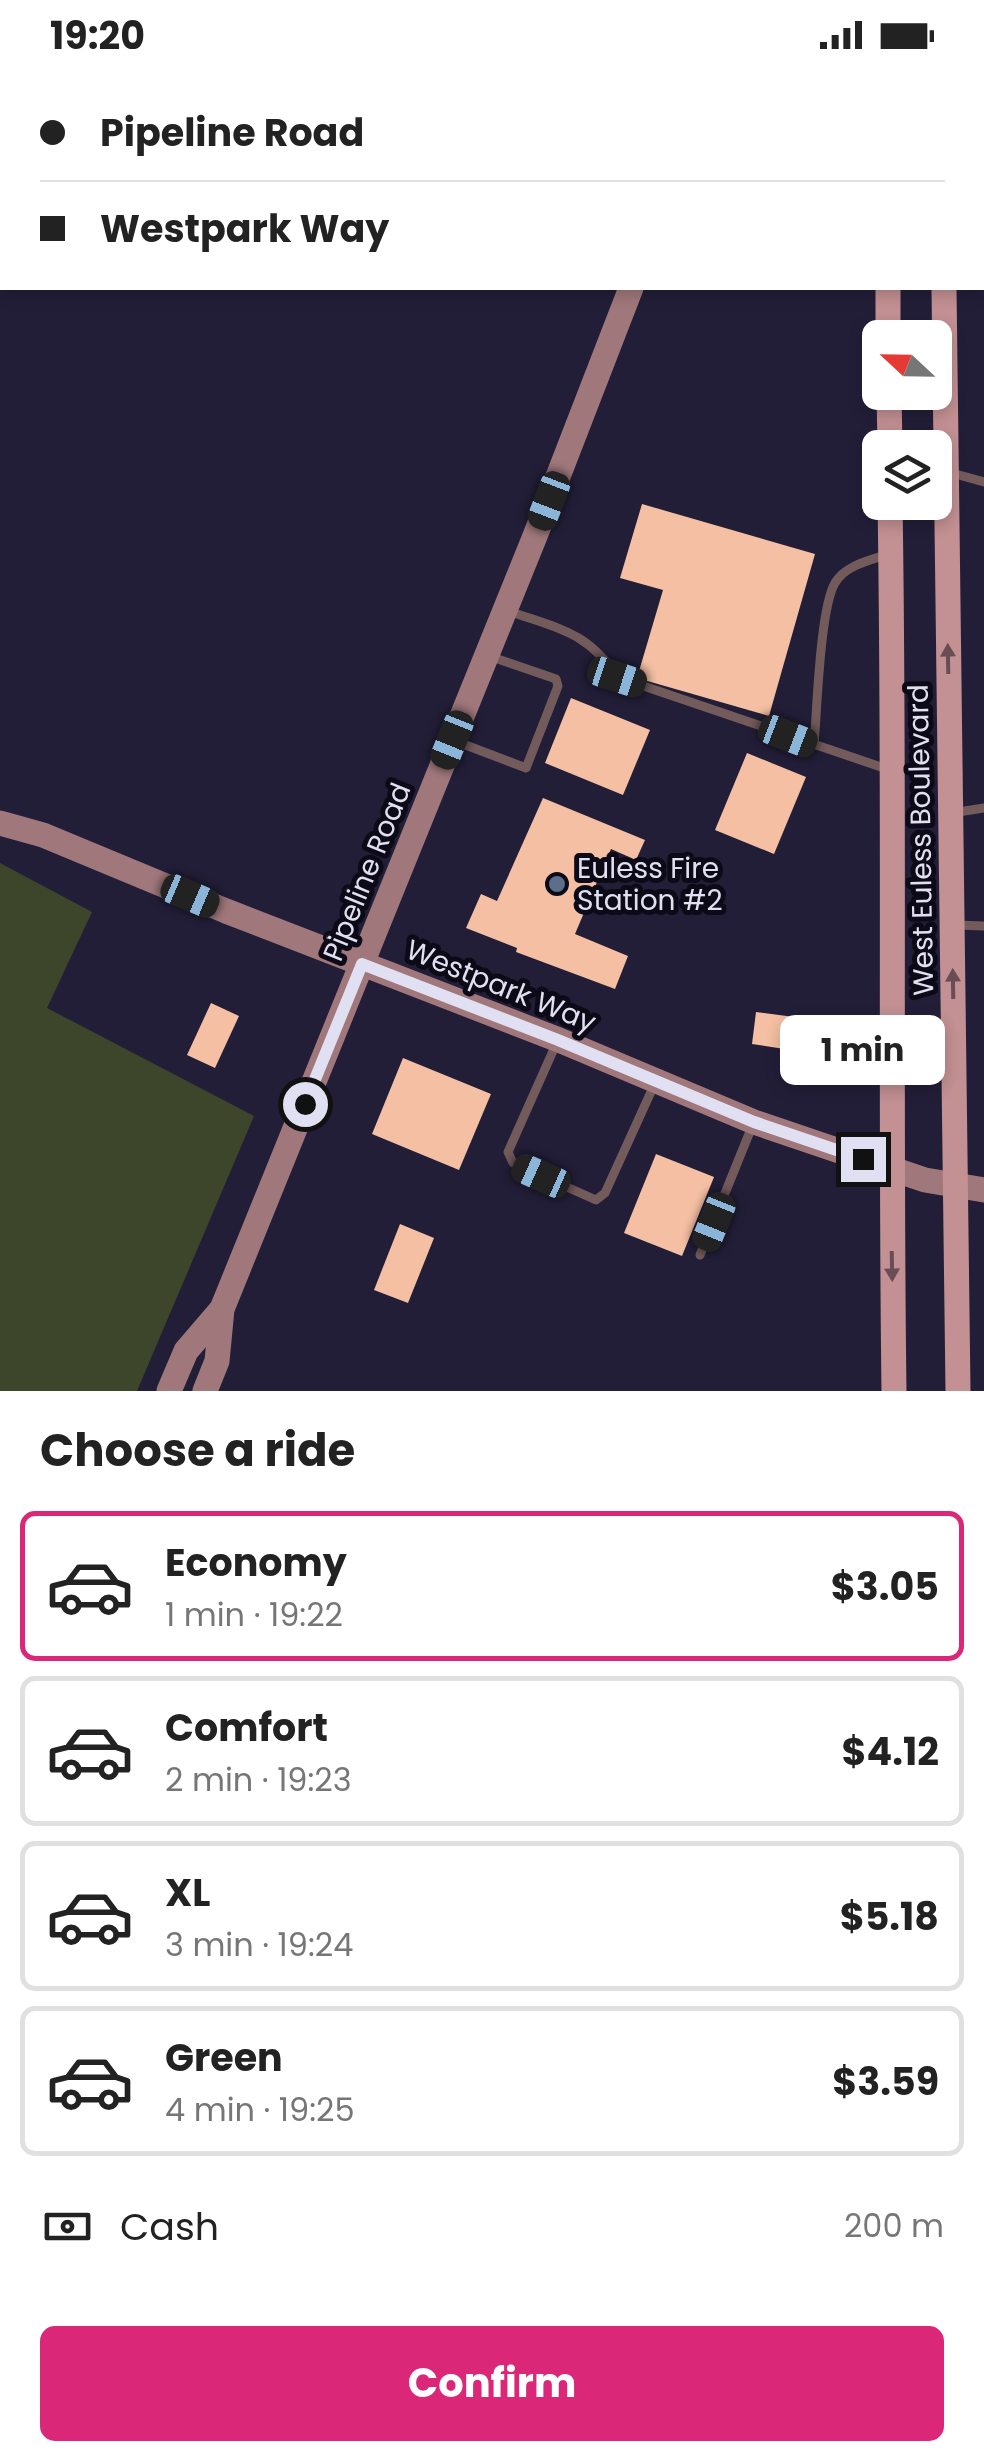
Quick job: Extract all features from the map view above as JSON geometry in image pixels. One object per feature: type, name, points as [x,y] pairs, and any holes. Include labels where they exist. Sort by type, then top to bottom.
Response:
[{"type":"main road","name":"Pipeline Road","points":[[205,1391],[217,1361],[222,1310],[487,656],[630,290]]},
{"type":"main road","points":[[888,290],[888,320]]},
{"type":"main road","name":"West Euless Boulevard","points":[[941,430],[944,290]]},
{"type":"main road","name":"West Euless Boulevard","points":[[890,520],[894,1391]]},
{"type":"main road","name":"West Euless Boulevard","points":[[942,520],[952,813],[958,1391]]},
{"type":"main road","name":"Westpark Way","points":[[0,823],[44,835],[754,1122],[956,1187],[984,1190]]},
{"type":"main road","name":"Pipeline Road","points":[[169,1391],[186,1351],[222,1310]]},
{"type":"lane","points":[[952,473],[984,482]]},
{"type":"lane","points":[[814,745],[826,610],[835,581],[853,566],[891,553]]},
{"type":"lane","points":[[505,610],[588,641],[604,656],[617,677],[894,771]]},
{"type":"lane","points":[[452,740],[526,768],[558,686],[556,679],[487,656]]},
{"type":"lane","points":[[952,813],[984,808]]},
{"type":"lane","points":[[953,924],[984,926]]},
{"type":"lane","points":[[558,1040],[508,1152],[514,1164],[596,1200],[605,1192],[655,1082]]},
{"type":"lane","points":[[700,1255],[754,1122]]},
{"type":"green space","points":[[0,863],[92,912],[47,1008],[254,1116],[137,1391],[0,1391]]},
{"type":"building","points":[[642,504],[815,554],[769,716],[637,678],[663,590],[620,578]]},
{"type":"building","points":[[571,698],[650,730],[623,795],[545,763]]},
{"type":"building","points":[[747,753],[806,777],[774,854],[715,830]]},
{"type":"building","points":[[543,798],[645,840],[636,860],[611,849],[575,934],[628,956],[615,989],[516,952],[517,948],[466,928],[481,894],[497,901]]},
{"type":"building","points":[[211,1003],[239,1016],[215,1068],[187,1055]]},
{"type":"building","points":[[756,1012],[802,1018],[797,1051],[752,1044]]},
{"type":"building","points":[[403,1058],[491,1094],[459,1170],[372,1134]]},
{"type":"building","points":[[656,1154],[714,1177],[682,1256],[624,1233]]},
{"type":"building","points":[[400,1224],[434,1238],[408,1303],[374,1290]]},
{"type":"place","name":"Euless Fire Station #2","points":[[557,884]]},
{"type":"route","points":[[305,1104],[362,964],[754,1122],[863,1159]]}]
